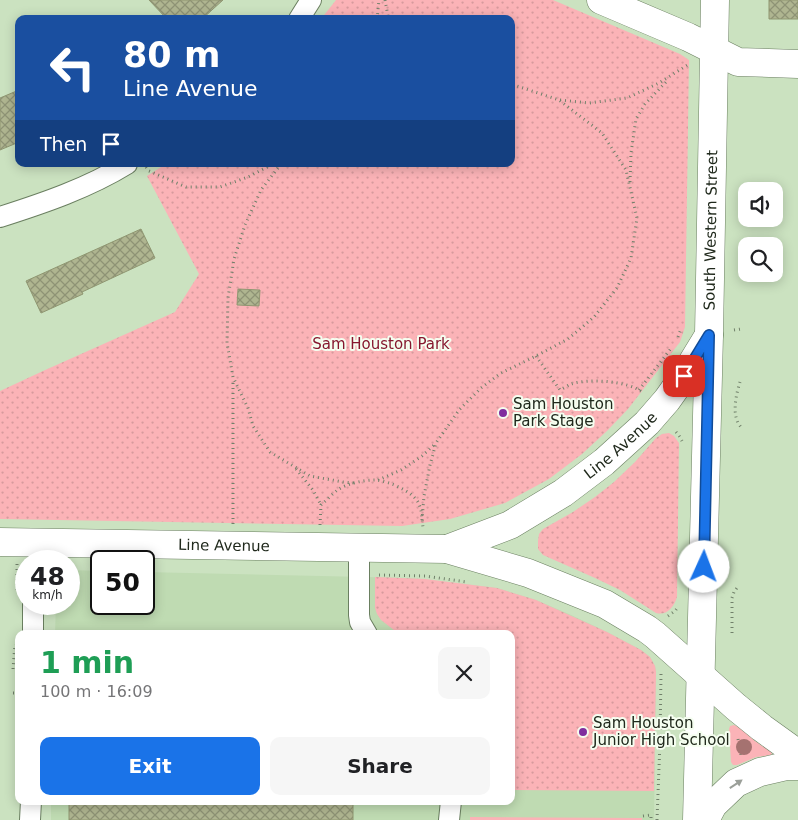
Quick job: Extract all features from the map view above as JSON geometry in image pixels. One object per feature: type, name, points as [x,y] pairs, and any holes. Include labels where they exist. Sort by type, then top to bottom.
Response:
[{"type":"main road","points":[[601,0],[688,37],[738,62],[798,64]]},
{"type":"main road","name":"South Western Street","points":[[697,820],[701,675],[722,332],[714,50],[715,0]]},
{"type":"main road","name":"Line Avenue","points":[[447,549],[510,525],[563,493],[604,462],[647,423],[722,332]]},
{"type":"main road","name":"Line Avenue","points":[[0,542],[27,550]]},
{"type":"main road","name":"Line Avenue","points":[[80,551],[359,548],[447,549],[528,573],[605,604],[647,629],[742,712],[798,754]]},
{"type":"main road","points":[[704,820],[713,805],[736,783],[760,772],[786,766],[798,766]]},
{"type":"street","points":[[302,15],[311,0]]},
{"type":"street","points":[[0,217],[55,199],[121,167]]},
{"type":"street","points":[[359,548],[359,615],[360,622],[365,630]]},
{"type":"street","points":[[33,615],[33,630]]},
{"type":"street","points":[[30,820],[31,805]]},
{"type":"street","points":[[449,820],[451,805]]},
{"type":"path","points":[[377,15],[379,0]]},
{"type":"path","points":[[385,0],[388,15]]},
{"type":"path","points":[[515,85],[559,100],[589,103],[627,98],[659,83],[685,67]]},
{"type":"path","points":[[630,187],[631,153],[636,119],[645,104],[674,74]]},
{"type":"path","points":[[233,377],[248,408],[253,426],[270,452],[310,476],[343,482],[377,480],[401,470],[422,456],[436,443],[459,410],[481,388],[500,373],[568,339],[594,317],[617,288],[631,258],[637,218],[626,170],[602,133],[559,100]]},
{"type":"path","points":[[147,167],[149,171],[186,187],[220,187],[248,177],[267,167]]},
{"type":"path","points":[[233,526],[233,377],[227,343],[228,298],[234,259],[245,225],[261,190],[279,167]]},
{"type":"path","points":[[639,390],[676,341],[681,330]]},
{"type":"path","points":[[722,332],[741,330]]},
{"type":"path","points":[[536,356],[560,390],[571,384],[588,381],[618,384],[639,390],[644,394]]},
{"type":"path","points":[[731,428],[741,427],[736,422],[737,394],[740,382]]},
{"type":"path","points":[[422,520],[424,496],[436,443]]},
{"type":"path","points":[[294,466],[313,490],[321,505],[320,530]]},
{"type":"path","points":[[377,480],[407,491],[414,498],[419,504],[423,528]]},
{"type":"path","points":[[321,505],[338,490],[354,482]]},
{"type":"path","points":[[372,574],[425,576],[471,582]]},
{"type":"path","points":[[727,630],[732,633],[732,598],[739,585]]},
{"type":"path","points":[[663,618],[675,612],[679,606]]},
{"type":"path","points":[[657,820],[662,680],[660,667]]},
{"type":"path","points":[[737,732],[741,757]]},
{"type":"path","points":[[644,816],[651,816],[651,820]]},
{"type":"shaded area","name":"Sam Houston Junior High School","points":[[80,570],[90,571],[90,615],[155,615],[155,572],[410,578],[497,588],[536,600],[607,632],[641,650],[650,657],[655,666],[654,820],[51,820],[51,805],[515,805],[515,630],[55,630],[56,615],[80,615]]},
{"type":"green space","name":"Sam Houston Park","points":[[336,0],[553,0],[680,54],[689,60],[685,327],[680,342],[628,409],[582,454],[549,479],[505,503],[450,519],[402,526],[0,519],[0,391],[175,312],[199,274],[147,176],[161,167],[515,167],[515,15],[324,15]]},
{"type":"green space","points":[[669,433],[679,443],[677,597],[670,610],[660,614],[620,590],[543,555],[538,549],[538,541],[539,534],[543,529],[595,497],[635,462],[656,438],[662,434]]},
{"type":"green space","points":[[375,577],[425,579],[497,588],[536,600],[607,632],[641,650],[650,657],[656,672],[654,791],[515,790],[515,630],[394,630],[381,620],[375,608]]},
{"type":"green space","points":[[734,725],[772,753],[771,755],[756,757],[733,765],[731,762],[729,729],[730,726]]},
{"type":"green space","points":[[470,817],[642,818],[642,820],[470,820]]},
{"type":"building","points":[[149,0],[223,0],[206,15],[163,15]]},
{"type":"building","points":[[769,0],[798,0],[798,19],[769,19]]},
{"type":"building","points":[[15,92],[15,144],[0,150],[0,98]]},
{"type":"building","points":[[141,229],[155,258],[41,313],[26,281]]},
{"type":"building","points":[[238,289],[260,290],[259,306],[237,305]]},
{"type":"building","points":[[69,805],[353,805],[353,820],[69,820]]},
{"type":"place","name":"Sam Houston Park Stage","points":[[503,413]]},
{"type":"place","name":"Sam Houston Junior High School","points":[[583,732]]},
{"type":"route","points":[[684,376],[709,335],[704,567]]}]
